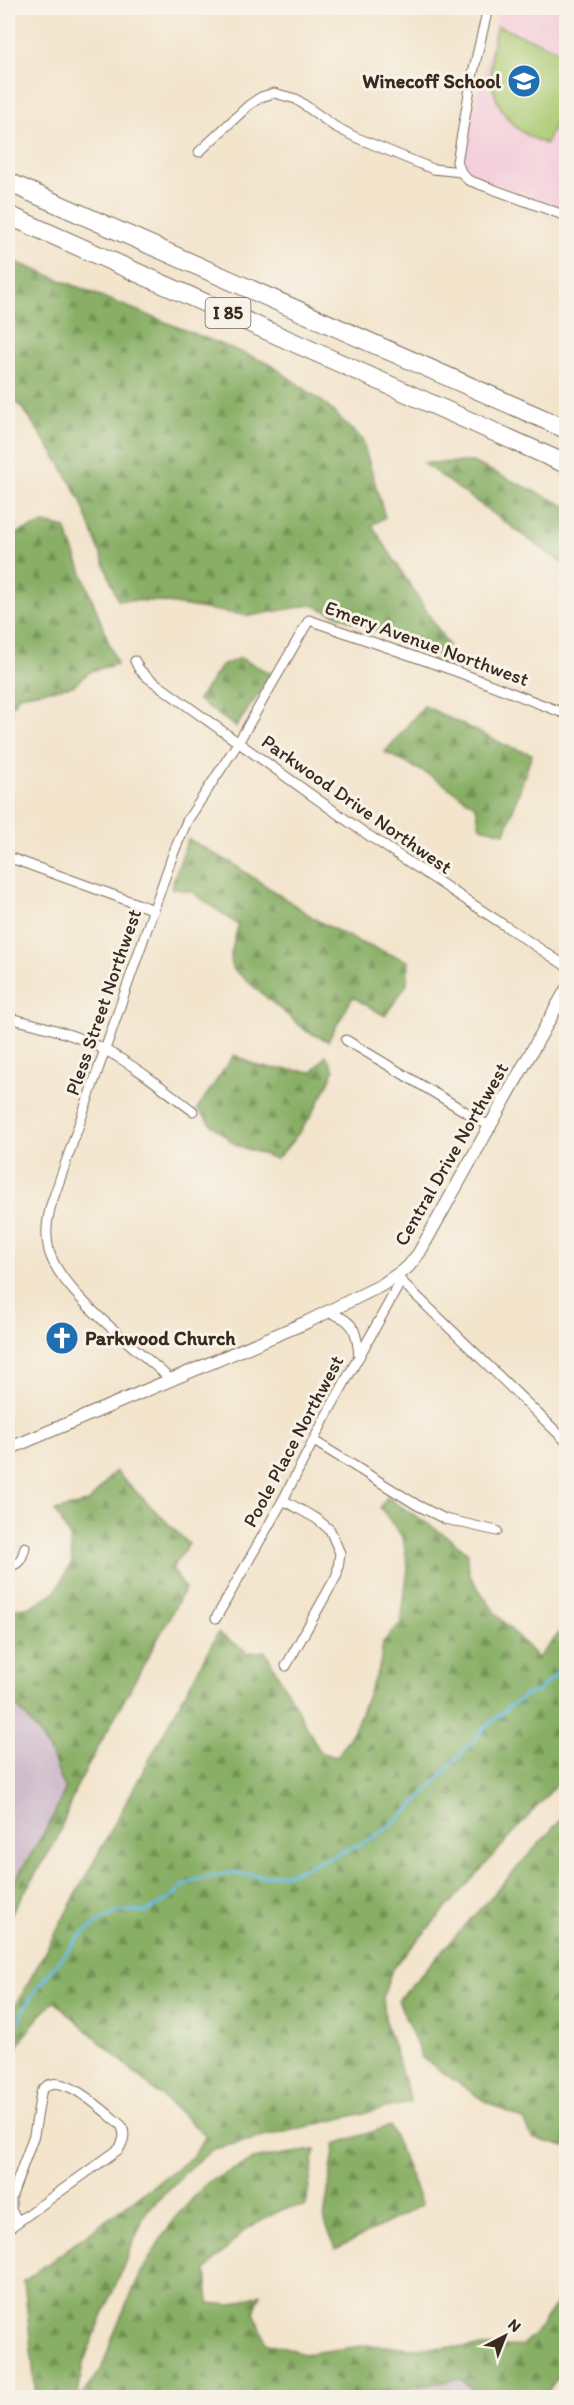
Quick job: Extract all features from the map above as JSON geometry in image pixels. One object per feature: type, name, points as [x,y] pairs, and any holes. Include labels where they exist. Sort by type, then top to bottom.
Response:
[{"type":"highway","name":"I 85","points":[[8,182],[567,429]]},
{"type":"highway","name":"I 85","points":[[8,215],[567,465]]},
{"type":"street","points":[[488,8],[457,155],[461,172],[468,180],[567,216]]},
{"type":"street","points":[[199,152],[249,105],[261,97],[274,93],[296,99],[334,126],[355,137],[433,169],[461,172]]},
{"type":"street","name":"Emery Avenue Northwest","points":[[309,620],[458,672],[567,714]]},
{"type":"street","name":"Pless Street Northwest","points":[[170,1379],[75,1293],[61,1275],[49,1250],[46,1227],[51,1205],[187,821],[238,743],[309,620]]},
{"type":"street","name":"Parkwood Drive Northwest","points":[[135,661],[147,677],[359,830],[567,966]]},
{"type":"street","points":[[8,857],[154,910]]},
{"type":"street","name":"Central Drive Northwest","points":[[8,1449],[399,1279],[419,1253],[567,990]]},
{"type":"street","points":[[8,1018],[73,1036],[105,1050],[193,1111]]},
{"type":"street","points":[[346,1040],[490,1127]]},
{"type":"street","points":[[399,1279],[567,1441]]},
{"type":"street","name":"Poole Place Northwest","points":[[216,1618],[283,1500],[399,1279]]},
{"type":"street","points":[[326,1312],[339,1316],[352,1325],[356,1334],[359,1358]]},
{"type":"street","points":[[314,1441],[417,1505],[445,1519],[497,1531]]},
{"type":"street","points":[[283,1500],[317,1519],[330,1530],[340,1553],[337,1575],[286,1666]]},
{"type":"street","points":[[8,1566],[16,1565],[21,1559],[24,1547]]},
{"type":"street","points":[[8,2229],[119,2149],[124,2140],[121,2125],[73,2087],[61,2083],[51,2084],[41,2093],[34,2135],[11,2198],[12,2210],[18,2221]]},
{"type":"shaded area","name":"Winecoff School","points":[[499,8],[566,8],[566,210],[473,176],[464,166],[463,154]]},
{"type":"shaded area","points":[[8,1698],[27,1716],[53,1755],[65,1790],[50,1823],[8,1892]]},
{"type":"shaded area","points":[[461,2379],[482,2397],[355,2398]]},
{"type":"green space","points":[[497,26],[566,53],[566,97],[546,144],[524,133],[510,121],[501,109],[492,83],[491,69],[493,40]]},
{"type":"green space","points":[[8,259],[270,364],[324,403],[362,439],[385,517],[372,525],[448,645],[441,656],[312,605],[249,616],[155,601],[118,600],[80,499],[59,462],[22,407],[8,396]]},
{"type":"green space","points":[[472,462],[566,506],[566,566],[423,463]]},
{"type":"green space","points":[[45,523],[65,528],[117,664],[91,671],[73,686],[19,695],[8,712],[8,536]]},
{"type":"green space","points":[[240,658],[272,674],[236,727],[198,700],[221,666]]},
{"type":"green space","points":[[424,706],[507,746],[532,754],[505,833],[480,827],[476,806],[431,776],[385,752]]},
{"type":"green space","points":[[188,839],[233,864],[320,922],[359,942],[408,961],[407,984],[385,1016],[353,997],[328,1041],[306,1031],[232,968],[231,954],[238,925],[192,892],[171,888]]},
{"type":"green space","points":[[234,1055],[260,1067],[313,1072],[326,1055],[334,1070],[310,1118],[276,1159],[236,1145],[197,1109]]},
{"type":"green space","points":[[115,1471],[189,1544],[172,1568],[185,1589],[76,1788],[57,1839],[8,1919],[8,1892],[50,1823],[65,1790],[43,1740],[19,1708],[8,1698],[8,1610],[32,1606],[55,1592],[72,1562],[70,1538],[55,1511],[89,1502]]},
{"type":"green space","points":[[387,1497],[468,1553],[469,1575],[496,1614],[538,1658],[566,1625],[566,1774],[392,1969],[383,1997],[386,2024],[411,2102],[213,2149],[189,2169],[146,2212],[83,2363],[78,2397],[36,2397],[24,2281],[193,2156],[206,2136],[54,2001],[26,2033],[8,2069],[8,2020],[218,1633],[249,1653],[265,1651],[321,1753],[337,1757],[354,1730],[380,1664],[383,1642],[401,1623],[408,1568],[403,1538],[380,1507]]},
{"type":"green space","points":[[561,1819],[565,1828],[561,1891],[566,1915],[566,2147],[532,2138],[525,2121],[483,2100],[422,2058],[398,2000]]},
{"type":"green space","points":[[390,2126],[422,2205],[336,2249],[324,2219],[335,2144]]},
{"type":"green space","points":[[315,2150],[306,2206],[283,2209],[246,2229],[206,2270],[209,2303],[231,2305],[261,2294],[254,2312],[266,2342],[304,2354],[368,2345],[416,2348],[521,2346],[536,2332],[566,2290],[566,2367],[544,2397],[482,2397],[461,2379],[355,2397],[80,2397],[101,2370],[140,2274],[173,2220],[208,2182],[257,2158]]},
{"type":"waterway","points":[[8,2047],[26,2005],[36,1990],[77,1939],[101,1920],[121,1911],[145,1912],[169,1899],[182,1887],[195,1880],[228,1873],[264,1876],[294,1872],[361,1844],[383,1831],[411,1808],[486,1727],[510,1706],[533,1691],[536,1693],[557,1674],[566,1670]]},
{"type":"railway","points":[[554,2398],[566,2382]]},
{"type":"place","name":"Winecoff School","points":[[524,81]]},
{"type":"place","name":"Parkwood Church","points":[[62,1338]]}]
